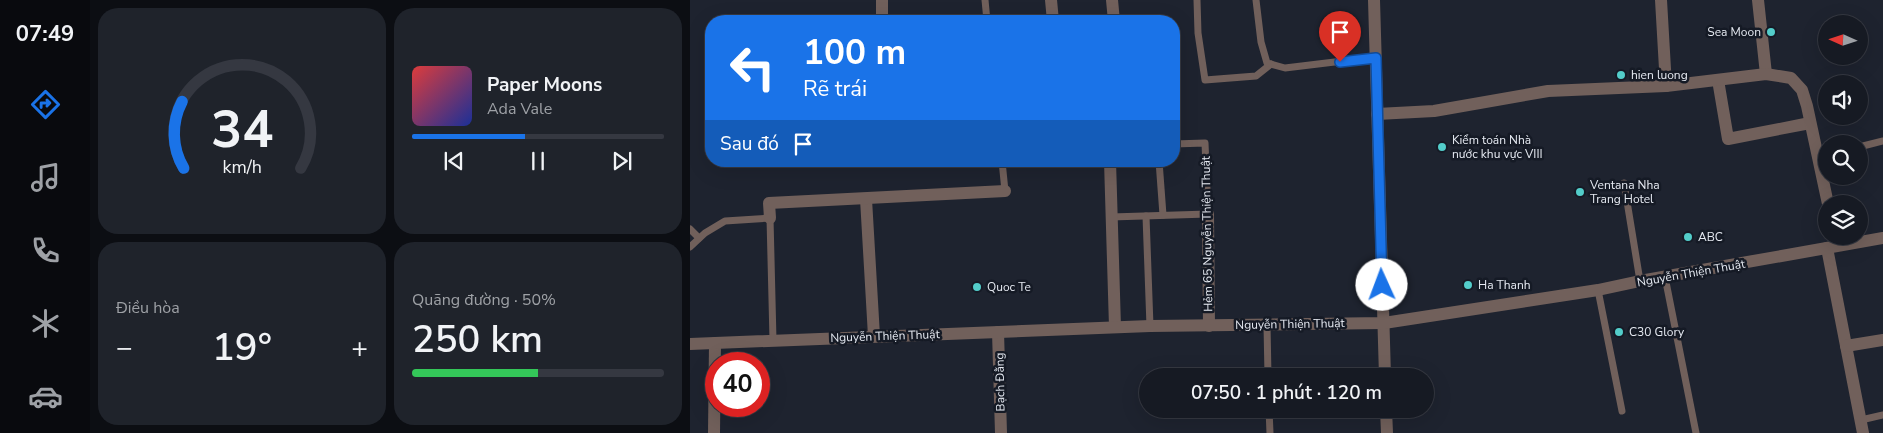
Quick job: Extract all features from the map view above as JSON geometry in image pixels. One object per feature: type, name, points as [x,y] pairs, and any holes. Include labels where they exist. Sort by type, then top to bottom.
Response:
[{"type":"street","points":[[882,0],[882,15]]},
{"type":"street","points":[[1051,0],[1052,15]]},
{"type":"street","points":[[1112,0],[1113,15]]},
{"type":"street","points":[[1374,0],[1385,368]]},
{"type":"street","points":[[1661,0],[1666,86]]},
{"type":"street","points":[[1758,0],[1766,74]]},
{"type":"street","points":[[1377,114],[1434,111],[1548,91],[1666,86],[1766,74],[1791,78],[1802,90],[1810,123],[1818,144]]},
{"type":"street","points":[[1718,80],[1728,139],[1810,123]]},
{"type":"street","points":[[1110,167],[1110,217],[1115,327]]},
{"type":"street","points":[[770,218],[769,203],[1005,191]]},
{"type":"street","points":[[866,199],[874,336]]},
{"type":"street","name":"Hẻm 65 Nguyễn Thiện Thuật","points":[[1208,214],[1208,326]]},
{"type":"street","name":"Nguyễn Thiện Thuật","points":[[1868,240],[1883,238]]},
{"type":"street","name":"Nguyễn Thiện Thuật","points":[[690,344],[1115,327],[1384,323],[1598,290],[1828,245]]},
{"type":"street","points":[[1833,245],[1846,346],[1862,427]]},
{"type":"street","name":"Bạch Đằng","points":[[998,332],[1000,433]]},
{"type":"street","points":[[1846,346],[1883,340]]},
{"type":"street","points":[[714,433],[716,343]]},
{"type":"street","points":[[1386,418],[1387,433]]},
{"type":"lane","points":[[985,0],[986,15]]},
{"type":"lane","points":[[1197,0],[1198,33],[1204,80],[1256,76],[1271,64]]},
{"type":"lane","points":[[1256,0],[1261,42],[1267,64],[1285,68],[1376,58]]},
{"type":"lane","points":[[1868,145],[1883,141]]},
{"type":"lane","name":"Hẻm 65 Nguyễn Thiện Thuật","points":[[1180,144],[1205,143],[1208,214]]},
{"type":"lane","points":[[1003,167],[1005,191]]},
{"type":"lane","points":[[1159,167],[1163,215]]},
{"type":"lane","points":[[1624,183],[1640,281]]},
{"type":"lane","points":[[1110,217],[1208,214]]},
{"type":"lane","points":[[1146,216],[1150,326]]},
{"type":"lane","points":[[690,247],[705,233],[725,221],[770,218],[773,340]]},
{"type":"lane","points":[[690,229],[699,238]]},
{"type":"lane","points":[[1665,277],[1696,433]]},
{"type":"lane","points":[[1598,290],[1622,410]]},
{"type":"lane","points":[[1268,325],[1268,368]]},
{"type":"lane","points":[[1862,427],[1883,415]]},
{"type":"lane","points":[[1269,418],[1270,433]]},
{"type":"place","name":"Sea Moon","points":[[1771,32]]},
{"type":"place","name":"hien luong","points":[[1621,75]]},
{"type":"place","name":"Kiểm toán Nhà nước khu vực VIII","points":[[1442,147]]},
{"type":"place","name":"Ventana Nha Trang Hotel","points":[[1580,192]]},
{"type":"place","name":"ABC","points":[[1688,237]]},
{"type":"place","name":"Ha Thanh","points":[[1468,285]]},
{"type":"place","name":"Quoc Te","points":[[977,287]]},
{"type":"place","name":"C30 Glory","points":[[1619,332]]},
{"type":"route","points":[[1340,62],[1376,58],[1382,285]]}]
